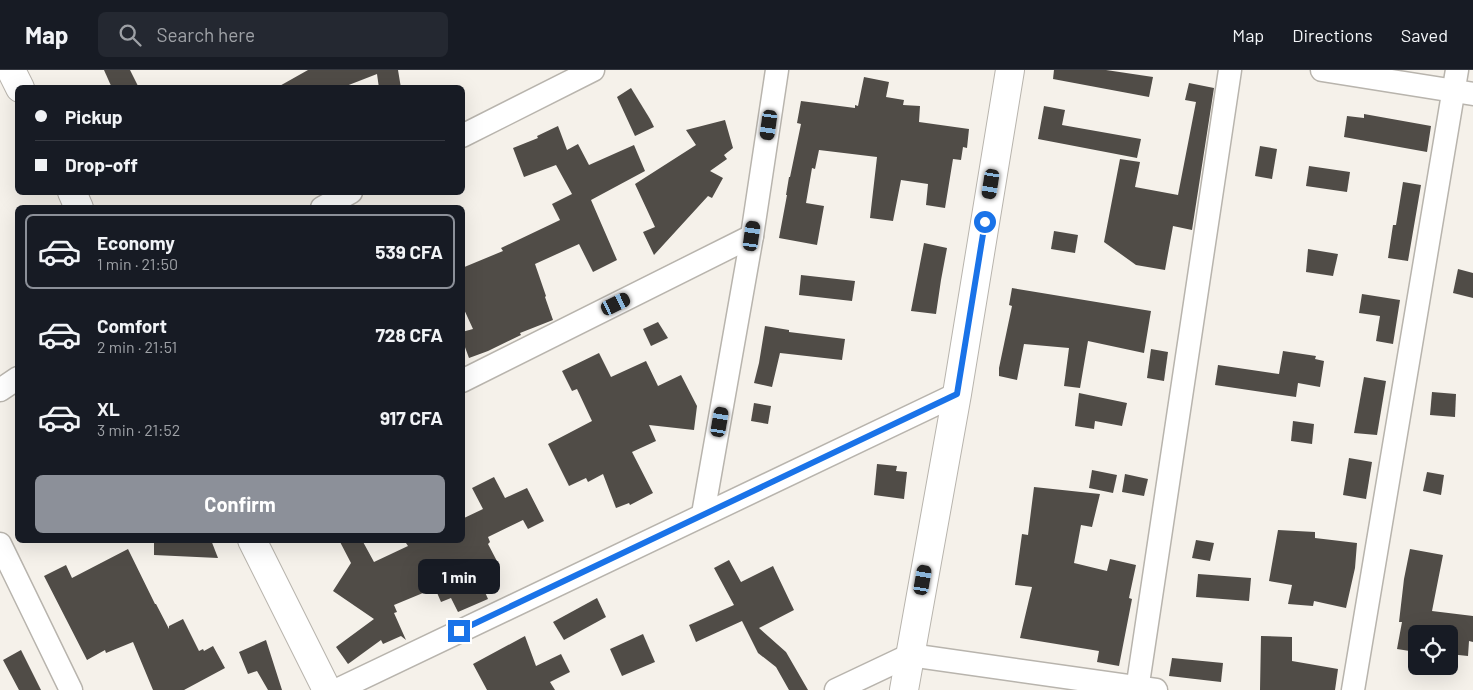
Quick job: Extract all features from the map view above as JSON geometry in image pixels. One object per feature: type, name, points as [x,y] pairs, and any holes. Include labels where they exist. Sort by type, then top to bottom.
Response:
[{"type":"main road","points":[[11,70],[18,85]]},
{"type":"main road","points":[[904,690],[957,394],[1010,70]]},
{"type":"main road","points":[[254,543],[327,690]]},
{"type":"street","points":[[465,134],[593,70]]},
{"type":"street","points":[[703,514],[752,236],[777,70]]},
{"type":"street","points":[[836,690],[910,654],[1143,689],[1230,70]]},
{"type":"street","points":[[1322,70],[1461,85],[1353,690]]},
{"type":"street","points":[[327,205],[346,195]]},
{"type":"street","points":[[465,380],[752,236]]},
{"type":"street","points":[[0,390],[15,380]]},
{"type":"street","points":[[337,690],[957,394]]},
{"type":"street","points":[[0,544],[71,690]]},
{"type":"building","points":[[104,70],[130,70],[138,85],[111,85]]},
{"type":"building","points":[[308,70],[398,70],[400,85],[379,85],[377,74],[349,85],[281,85]]},
{"type":"building","points":[[1054,70],[1106,70],[1153,77],[1149,97],[1053,79]]},
{"type":"building","points":[[864,77],[889,82],[886,97],[904,100],[903,105],[920,106],[919,122],[969,129],[967,148],[963,147],[961,160],[953,159],[945,208],[926,205],[928,184],[901,180],[893,221],[870,218],[877,157],[819,150],[815,169],[812,168],[806,203],[824,206],[817,245],[779,238],[789,177],[801,124],[797,123],[801,101],[855,108],[855,105],[858,106]]},
{"type":"building","points":[[1189,83],[1214,88],[1192,230],[1173,226],[1165,270],[1136,265],[1104,242],[1120,159],[1140,162],[1135,187],[1178,195],[1196,102],[1185,100]]},
{"type":"building","points":[[631,88],[654,127],[635,136],[617,97]]},
{"type":"building","points":[[1044,106],[1065,110],[1062,125],[1141,139],[1137,158],[1038,139]]},
{"type":"building","points":[[1364,114],[1431,126],[1427,152],[1344,137],[1347,116],[1364,118]]},
{"type":"building","points":[[725,120],[733,148],[724,155],[727,159],[710,171],[723,178],[712,198],[708,196],[654,255],[643,232],[655,227],[635,184],[696,145],[686,130]]},
{"type":"building","points":[[558,126],[567,150],[578,144],[589,165],[634,145],[645,171],[591,200],[617,260],[593,272],[579,244],[535,264],[553,320],[520,333],[521,335],[469,358],[465,347],[465,331],[473,329],[465,312],[465,267],[503,251],[501,248],[560,220],[552,204],[572,194],[556,165],[524,177],[513,148],[538,138],[537,136]]},
{"type":"building","points":[[1260,146],[1277,149],[1272,179],[1255,176]]},
{"type":"building","points":[[1309,166],[1350,172],[1347,192],[1306,186]]},
{"type":"building","points":[[1403,182],[1421,185],[1408,261],[1388,258]]},
{"type":"building","points":[[1054,231],[1078,235],[1075,253],[1051,249]]},
{"type":"building","points":[[924,243],[947,248],[936,314],[911,311]]},
{"type":"building","points":[[1308,249],[1338,254],[1333,276],[1306,272]]},
{"type":"building","points":[[1458,269],[1473,273],[1473,298],[1453,293]]},
{"type":"building","points":[[801,275],[855,281],[852,301],[799,295]]},
{"type":"building","points":[[1012,288],[1151,311],[1144,353],[1088,341],[1080,388],[1064,386],[1069,348],[1024,344],[1017,380],[999,376],[1012,306],[1009,305]]},
{"type":"building","points":[[1362,294],[1400,300],[1393,344],[1376,341],[1380,316],[1359,313]]},
{"type":"building","points":[[658,322],[668,338],[651,346],[643,329]]},
{"type":"building","points":[[765,326],[789,330],[789,332],[845,339],[842,360],[780,353],[772,387],[754,383]]},
{"type":"building","points":[[1151,349],[1168,352],[1164,381],[1147,378]]},
{"type":"building","points":[[1283,351],[1316,356],[1315,359],[1324,361],[1320,387],[1298,383],[1296,397],[1215,385],[1218,365],[1279,374]]},
{"type":"building","points":[[599,353],[611,377],[646,361],[658,386],[681,375],[697,406],[694,430],[649,425],[656,441],[632,452],[653,493],[630,505],[629,503],[616,508],[603,474],[588,482],[586,478],[569,486],[548,444],[592,421],[577,389],[572,391],[562,371]]},
{"type":"building","points":[[1364,377],[1386,381],[1377,435],[1354,433]]},
{"type":"building","points":[[1432,392],[1456,394],[1455,417],[1430,415]]},
{"type":"building","points":[[1079,393],[1127,403],[1122,426],[1095,421],[1094,429],[1075,426]]},
{"type":"building","points":[[754,403],[771,406],[768,424],[751,421]]},
{"type":"building","points":[[1293,421],[1314,424],[1312,444],[1291,441]]},
{"type":"building","points":[[1349,458],[1372,462],[1366,499],[1343,495]]},
{"type":"building","points":[[877,464],[897,466],[896,471],[907,472],[904,499],[874,495]]},
{"type":"building","points":[[1092,470],[1117,475],[1113,493],[1089,488]]},
{"type":"building","points":[[1427,472],[1444,475],[1441,495],[1423,491]]},
{"type":"building","points":[[1125,474],[1148,479],[1144,496],[1122,492]]},
{"type":"building","points":[[494,477],[505,498],[527,488],[544,521],[528,529],[523,520],[488,537],[490,542],[488,544],[499,565],[491,569],[494,576],[481,583],[488,599],[458,612],[451,598],[441,602],[435,588],[394,605],[397,612],[394,613],[406,640],[401,636],[383,644],[381,640],[348,664],[336,647],[374,619],[333,591],[351,563],[341,543],[364,543],[374,562],[408,546],[406,543],[465,543],[465,518],[483,509],[472,488]]},
{"type":"building","points":[[1034,487],[1100,494],[1092,527],[1081,525],[1074,563],[1107,571],[1110,559],[1136,565],[1129,598],[1132,599],[1119,666],[1097,662],[1099,651],[1020,638],[1032,587],[1015,585],[1022,534],[1028,535]]},
{"type":"building","points":[[1278,530],[1315,532],[1315,538],[1357,543],[1355,568],[1346,608],[1314,601],[1313,606],[1288,604],[1292,585],[1269,581]]},
{"type":"building","points":[[1196,540],[1214,543],[1210,561],[1192,558]]},
{"type":"building","points":[[154,543],[212,543],[218,558],[154,555]]},
{"type":"building","points":[[128,549],[169,629],[169,626],[183,619],[199,651],[203,649],[204,651],[213,646],[225,668],[184,690],[153,690],[133,642],[106,653],[105,650],[87,660],[44,576],[66,565],[72,578]]},
{"type":"building","points":[[1410,549],[1443,555],[1432,611],[1473,616],[1473,642],[1469,641],[1468,656],[1458,655],[1458,625],[1408,625],[1408,651],[1397,649],[1402,622],[1399,622]]},
{"type":"building","points":[[729,560],[741,582],[773,566],[794,610],[759,628],[786,652],[808,690],[789,690],[776,667],[758,653],[742,621],[696,642],[689,625],[734,605],[714,568]]},
{"type":"building","points":[[1198,574],[1251,578],[1249,601],[1196,597]]},
{"type":"building","points":[[597,598],[606,617],[564,640],[553,622]]},
{"type":"building","points":[[643,634],[655,662],[622,676],[610,649]]},
{"type":"building","points":[[525,636],[536,666],[561,654],[570,672],[550,682],[555,690],[487,690],[473,664]]},
{"type":"building","points":[[1261,636],[1292,637],[1292,661],[1338,669],[1335,690],[1260,690]]},
{"type":"building","points":[[266,640],[282,690],[268,690],[257,671],[248,674],[239,652]]},
{"type":"building","points":[[21,650],[41,690],[19,690],[3,660]]},
{"type":"building","points":[[1172,658],[1223,663],[1221,682],[1169,676]]},
{"type":"route","points":[[459,631],[957,394],[985,222]]}]
